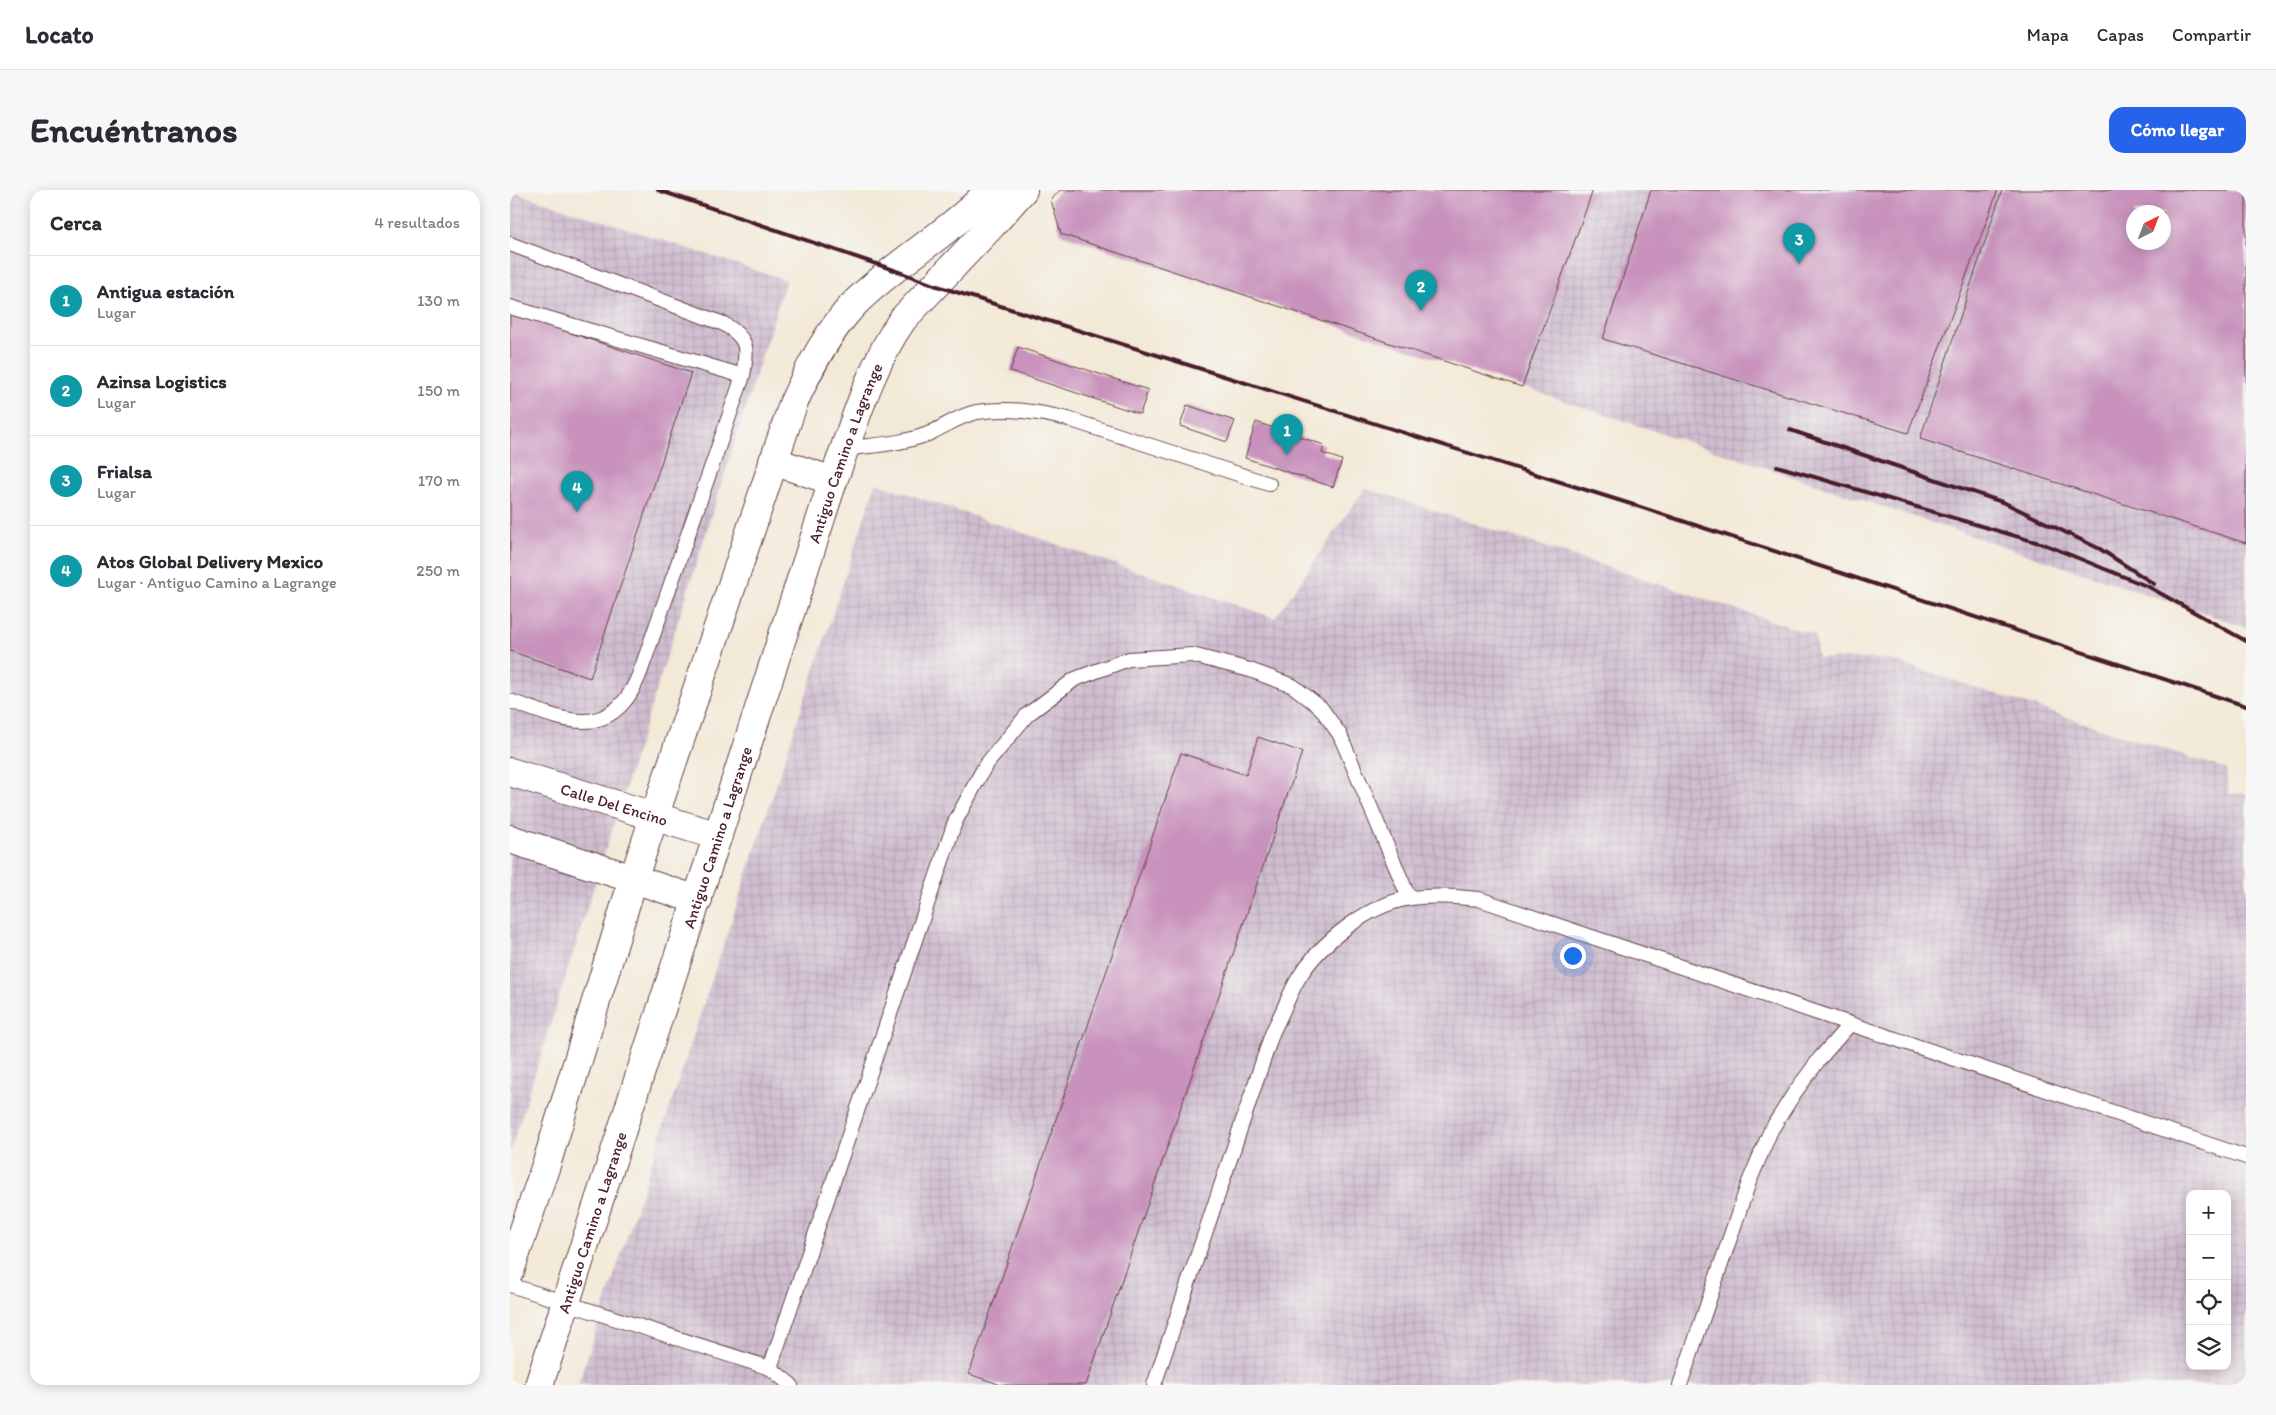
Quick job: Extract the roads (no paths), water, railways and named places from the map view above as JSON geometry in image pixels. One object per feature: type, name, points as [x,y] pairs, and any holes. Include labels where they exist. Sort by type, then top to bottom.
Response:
[{"type":"street","points":[[510,1272],[547,1162],[654,816],[773,462],[793,404],[808,369],[843,318],[874,285],[953,225],[990,190]]},
{"type":"street","name":"Antiguo Camino a Lagrange","points":[[539,1385],[833,481],[875,370],[891,335],[919,300],[992,225],[1023,190]]},
{"type":"street","points":[[773,462],[833,481]]},
{"type":"street","name":"Calle Del Encino","points":[[510,772],[718,836]]},
{"type":"street","points":[[510,839],[698,900]]},
{"type":"lane","points":[[510,244],[724,324],[738,332],[744,341],[746,352],[743,376],[641,670],[630,694],[606,718],[588,722],[567,719],[510,702]]},
{"type":"lane","points":[[510,306],[743,376]]},
{"type":"lane","points":[[845,449],[892,443],[927,434],[974,412],[1003,409],[1036,412],[1068,419],[1269,484]]},
{"type":"lane","points":[[770,1368],[955,822],[985,766],[1027,715],[1075,679],[1129,659],[1192,655],[1250,670],[1293,686],[1321,708],[1340,735],[1409,898]]},
{"type":"lane","points":[[1154,1385],[1273,1030],[1299,978],[1332,939],[1370,911],[1409,898],[1442,896],[1479,899],[2246,1157]]},
{"type":"lane","points":[[1680,1385],[1749,1182],[1771,1130],[1800,1085],[1850,1024]]},
{"type":"lane","points":[[510,1284],[566,1304],[770,1368],[791,1385]]},
{"type":"railway","points":[[658,190],[934,285],[1637,506],[2246,706]]},
{"type":"railway","points":[[1790,430],[2005,503],[2100,549],[2154,584]]},
{"type":"railway","points":[[1777,466],[2046,545],[2149,587],[2246,641]]},
{"type":"place","name":"Frialsa","points":[[1799,264]]},
{"type":"place","name":"Azinsa Logistics","points":[[1421,311]]},
{"type":"place","name":"Antigua estación","points":[[1287,455]]},
{"type":"place","name":"Atos Global Delivery Mexico","points":[[577,512]]}]
